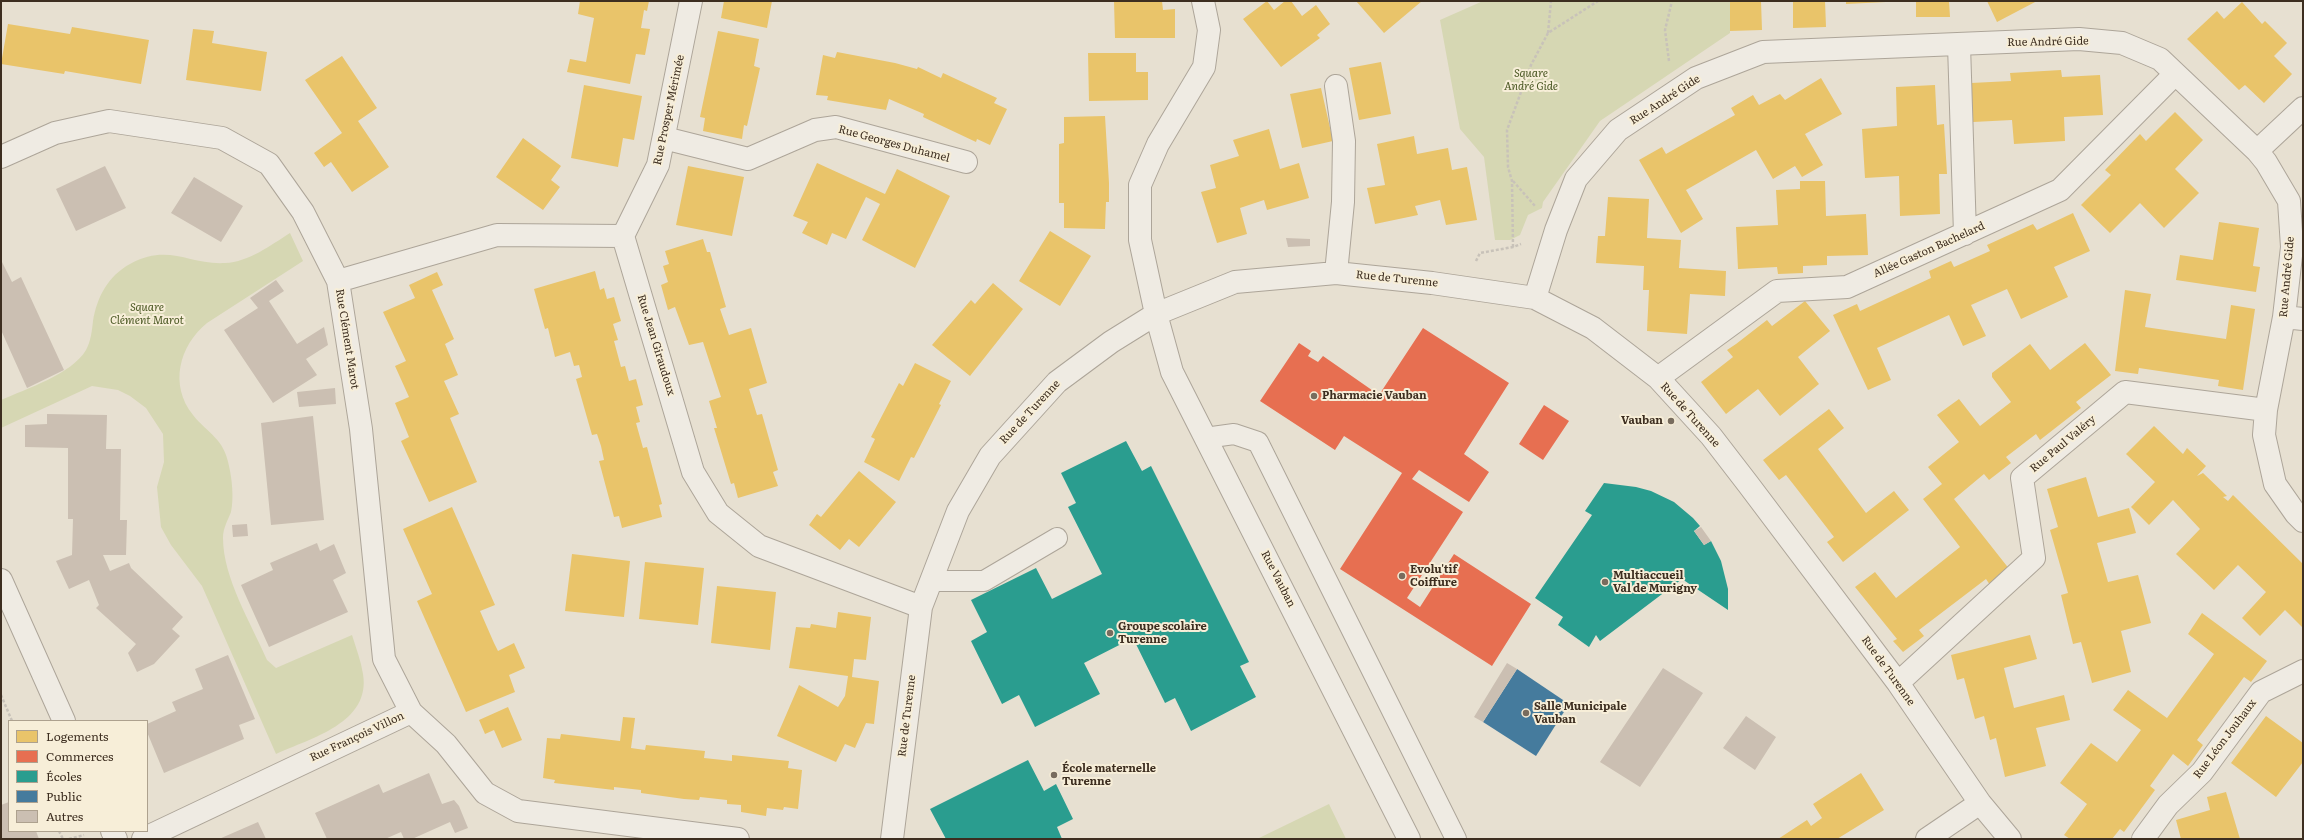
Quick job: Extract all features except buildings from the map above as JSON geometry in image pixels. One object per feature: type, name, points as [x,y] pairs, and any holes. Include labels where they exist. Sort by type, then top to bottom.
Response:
[{"type":"street","name":"Rue Prosper Mérimée","points":[[623,236],[658,165],[691,1]]},
{"type":"street","points":[[1156,314],[1140,240],[1140,185],[1158,144],[1204,67],[1209,30],[1203,1]]},
{"type":"street","name":"Rue André Gide","points":[[1535,298],[1556,230],[1576,179],[1618,130],[1696,78],[1763,52],[2079,39],[2122,43],[2160,59],[2257,151],[2266,162],[2289,201],[2292,247],[2293,318],[2266,410],[2264,435],[2275,484],[2296,514],[2303,521]]},
{"type":"street","points":[[1959,45],[1965,234]]},
{"type":"street","name":"Allée Gaston Bachelard","points":[[1658,378],[1776,291],[1847,287],[2060,190],[2175,74]]},
{"type":"street","points":[[1336,86],[1344,141],[1343,202],[1336,273]]},
{"type":"street","points":[[2257,151],[2303,108]]},
{"type":"street","name":"Rue Clément Marot","points":[[1,157],[55,133],[109,121],[222,138],[270,164],[303,212],[338,281],[361,429],[384,658],[411,712]]},
{"type":"street","name":"Rue Georges Duhamel","points":[[664,138],[748,159],[814,130],[836,127],[966,162]]},
{"type":"street","points":[[338,281],[497,235],[623,236]]},
{"type":"street","name":"Rue Jean Giraudoux","points":[[623,236],[693,472],[718,513],[759,546],[921,607]]},
{"type":"street","name":"Rue de Turenne","points":[[892,839],[921,607],[958,511],[990,456],[1057,382],[1111,342],[1156,314],[1235,282],[1336,273],[1462,287],[1535,298],[1593,328],[1658,378],[1711,436],[1898,683],[1980,803],[2010,839]]},
{"type":"street","name":"Rue Vauban","points":[[1156,314],[1172,372],[1409,839]]},
{"type":"street","name":"Rue Paul Valéry","points":[[1898,683],[2034,558],[2022,478],[2125,392],[2266,410]]},
{"type":"street","points":[[1,580],[64,720]]},
{"type":"street","name":"Rue Léon Jouhaux","points":[[2143,839],[2168,805],[2202,772],[2261,692],[2303,671]]},
{"type":"street","name":"Rue François Villon","points":[[143,839],[411,712],[446,744],[485,793],[518,811],[738,839]]},
{"type":"street","points":[[1927,839],[1980,803]]},
{"type":"lane","points":[[1206,438],[1234,434],[1258,442],[1456,839]]},
{"type":"lane","points":[[931,581],[984,580],[1057,538]]},
{"type":"path","points":[[1513,248],[1512,181],[1508,167],[1507,130],[1531,65],[1548,33],[1551,1]]},
{"type":"path","points":[[1548,33],[1598,1]]},
{"type":"path","points":[[1672,1],[1665,30],[1673,93]]},
{"type":"path","points":[[1512,181],[1536,207]]},
{"type":"path","points":[[1462,287],[1480,253],[1513,248],[1525,241]]},
{"type":"path","points":[[1,695],[12,720]]},
{"type":"green space","name":"Square André Gide","points":[[1483,1],[1730,1],[1730,33],[1600,121],[1543,202],[1542,208],[1528,215],[1520,235],[1510,240],[1495,240],[1484,157],[1460,129],[1440,20]]},
{"type":"green space","name":"Square Clément Marot","points":[[290,233],[303,261],[207,323],[197,332],[190,343],[180,366],[181,391],[186,403],[193,415],[215,437],[227,457],[231,477],[232,501],[231,512],[223,534],[224,553],[239,600],[267,660],[276,668],[352,635],[361,664],[363,674],[363,691],[358,705],[348,717],[321,735],[276,754],[202,586],[171,545],[161,527],[157,487],[164,462],[163,434],[146,408],[130,396],[118,390],[92,386],[1,428],[1,400],[48,380],[79,359],[89,343],[97,304],[105,288],[122,269],[130,264],[156,255],[178,256],[212,263],[234,262],[243,260],[267,248]]},
{"type":"green space","points":[[1329,804],[1346,839],[1257,839]]},
{"type":"place","name":"Pharmacie Vauban","points":[[1314,396]]},
{"type":"place","name":"Vauban","points":[[1671,421]]},
{"type":"place","name":"Evolu'tif Coiffure","points":[[1402,576]]},
{"type":"place","name":"Multiaccueil Val de Murigny","points":[[1605,582]]},
{"type":"place","name":"Groupe scolaire Turenne","points":[[1110,633]]},
{"type":"place","name":"Salle Municipale Vauban","points":[[1526,713]]},
{"type":"place","name":"École maternelle Turenne","points":[[1054,775]]}]
